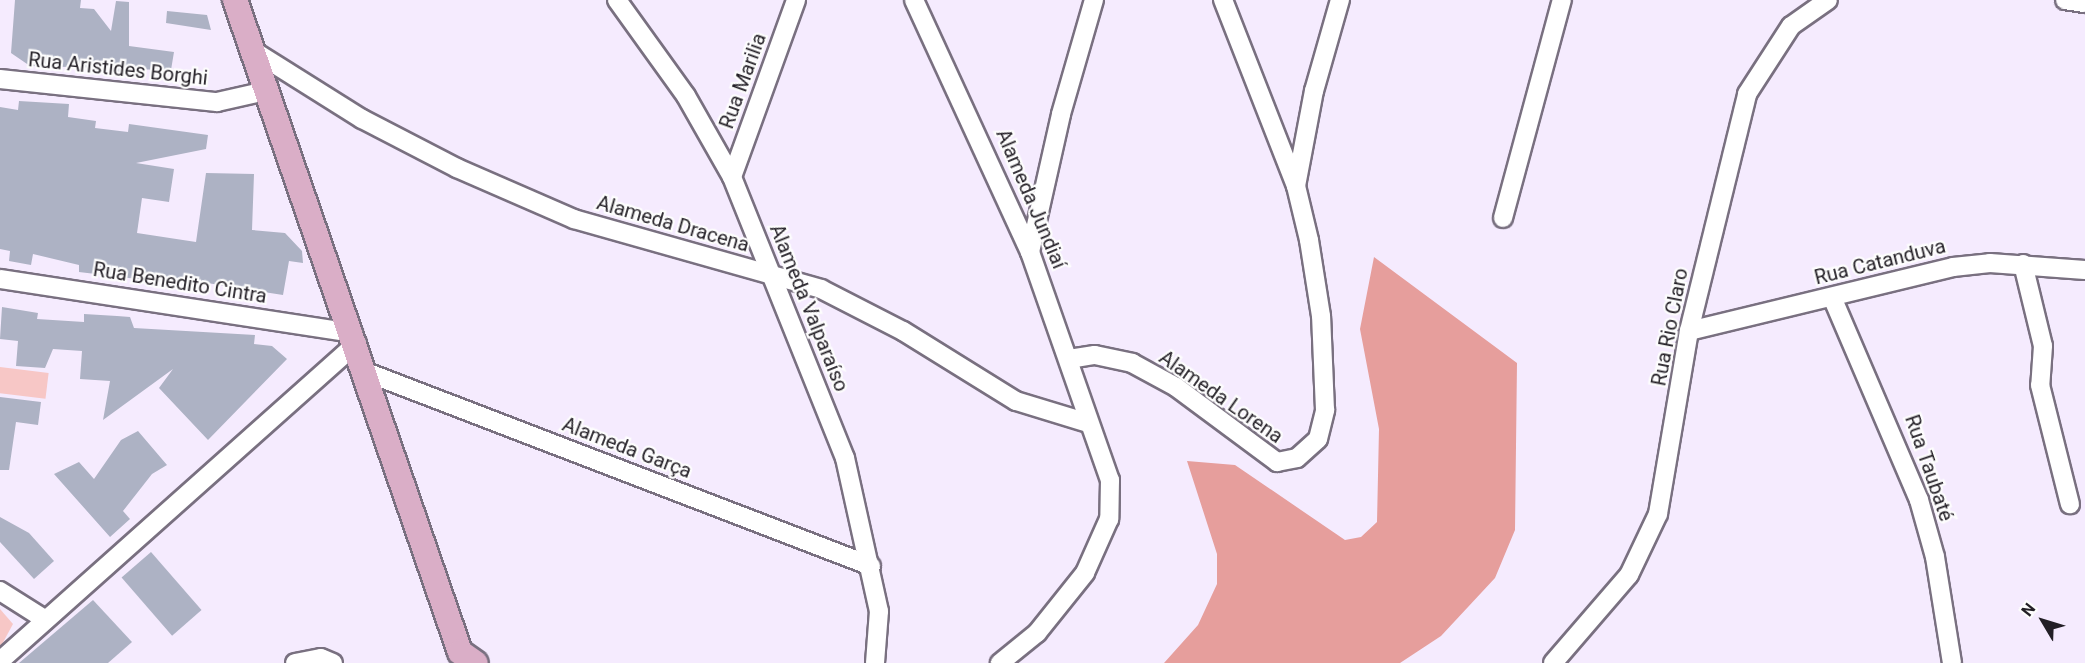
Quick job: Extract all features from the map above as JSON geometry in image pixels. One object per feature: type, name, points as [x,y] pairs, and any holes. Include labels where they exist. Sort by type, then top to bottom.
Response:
[{"type":"main road","points":[[235,0],[466,659]]},
{"type":"street","name":"Alameda Valparaíso","points":[[617,0],[686,96],[732,177],[845,458],[871,566],[879,611],[876,663]]},
{"type":"street","name":"Rua Marilia","points":[[732,177],[796,0]]},
{"type":"street","name":"Alameda Jundiaí","points":[[915,0],[1030,252],[1069,359],[1088,423],[1110,480],[1109,519],[1085,573],[1037,633],[1000,663]]},
{"type":"street","points":[[1030,252],[1061,114],[1094,0]]},
{"type":"street","name":"Alameda Lorena","points":[[1069,359],[1095,355],[1132,363],[1176,387],[1252,448],[1277,462],[1297,458],[1318,439],[1324,411],[1321,316],[1296,186],[1223,0]]},
{"type":"street","points":[[1296,186],[1314,91],[1340,0]]},
{"type":"street","points":[[1503,218],[1562,0]]},
{"type":"street","name":"Rua Rio Claro","points":[[1554,663],[1629,575],[1658,514],[1689,331],[1747,94],[1791,26],[1828,0]]},
{"type":"street","points":[[2065,0],[2085,3]]},
{"type":"street","name":"Alameda Dracena","points":[[252,50],[373,124],[574,219],[821,289],[903,331],[1016,400],[1088,423]]},
{"type":"street","name":"Rua Aristides Borghi","points":[[0,79],[217,102],[266,91]]},
{"type":"street","points":[[2023,264],[2043,346],[2040,385],[2070,504]]},
{"type":"street","name":"Rua Catanduva","points":[[1689,331],[1953,267],[2023,264],[2085,270]]},
{"type":"street","name":"Rua Benedito Cintra","points":[[0,279],[355,338]]},
{"type":"street","name":"Rua Taubaté","points":[[1832,297],[1919,500],[1935,556],[1952,663]]},
{"type":"street","points":[[0,661],[355,338]]},
{"type":"street","name":"Alameda Garça","points":[[366,372],[871,566]]},
{"type":"street","points":[[0,591],[46,620]]},
{"type":"street","points":[[295,663],[321,658],[333,663]]},
{"type":"shaded area","points":[[1374,257],[1517,363],[1515,530],[1495,578],[1441,636],[1400,663],[1164,663],[1198,625],[1217,584],[1217,554],[1187,461],[1235,465],[1345,540],[1361,537],[1377,522],[1379,429],[1360,329]]},
{"type":"shaded area","points":[[0,367],[49,373],[45,399],[0,393]]},
{"type":"shaded area","points":[[0,609],[13,624],[0,648]]},
{"type":"building","points":[[15,0],[81,0],[80,8],[94,9],[111,31],[116,1],[129,2],[129,46],[174,52],[171,70],[125,69],[124,74],[108,68],[30,66],[11,53]]},
{"type":"building","points":[[167,11],[207,15],[211,30],[166,23]]},
{"type":"building","points":[[19,101],[69,104],[68,117],[96,121],[95,128],[128,132],[129,124],[208,135],[206,149],[136,163],[174,169],[169,202],[142,198],[137,233],[196,242],[206,173],[254,174],[252,230],[285,233],[302,251],[303,263],[289,261],[283,295],[163,276],[162,282],[79,272],[79,265],[33,254],[31,265],[9,261],[10,251],[0,249],[0,107],[18,110]]},
{"type":"building","points":[[2,307],[38,313],[37,319],[84,322],[84,314],[117,316],[130,317],[134,328],[255,335],[254,344],[272,346],[287,359],[208,440],[159,388],[173,369],[103,420],[110,381],[80,379],[82,351],[53,349],[45,368],[16,366],[18,341],[0,339]]},
{"type":"building","points":[[0,397],[41,402],[38,425],[16,422],[9,470],[0,470]]},
{"type":"building","points":[[138,431],[167,465],[152,474],[123,511],[130,519],[110,537],[54,474],[79,462],[94,479],[121,440]]},
{"type":"building","points":[[0,517],[29,533],[54,561],[34,579],[0,542]]},
{"type":"building","points":[[151,552],[202,610],[172,636],[122,578]]},
{"type":"building","points":[[93,600],[132,642],[108,663],[19,663]]}]
